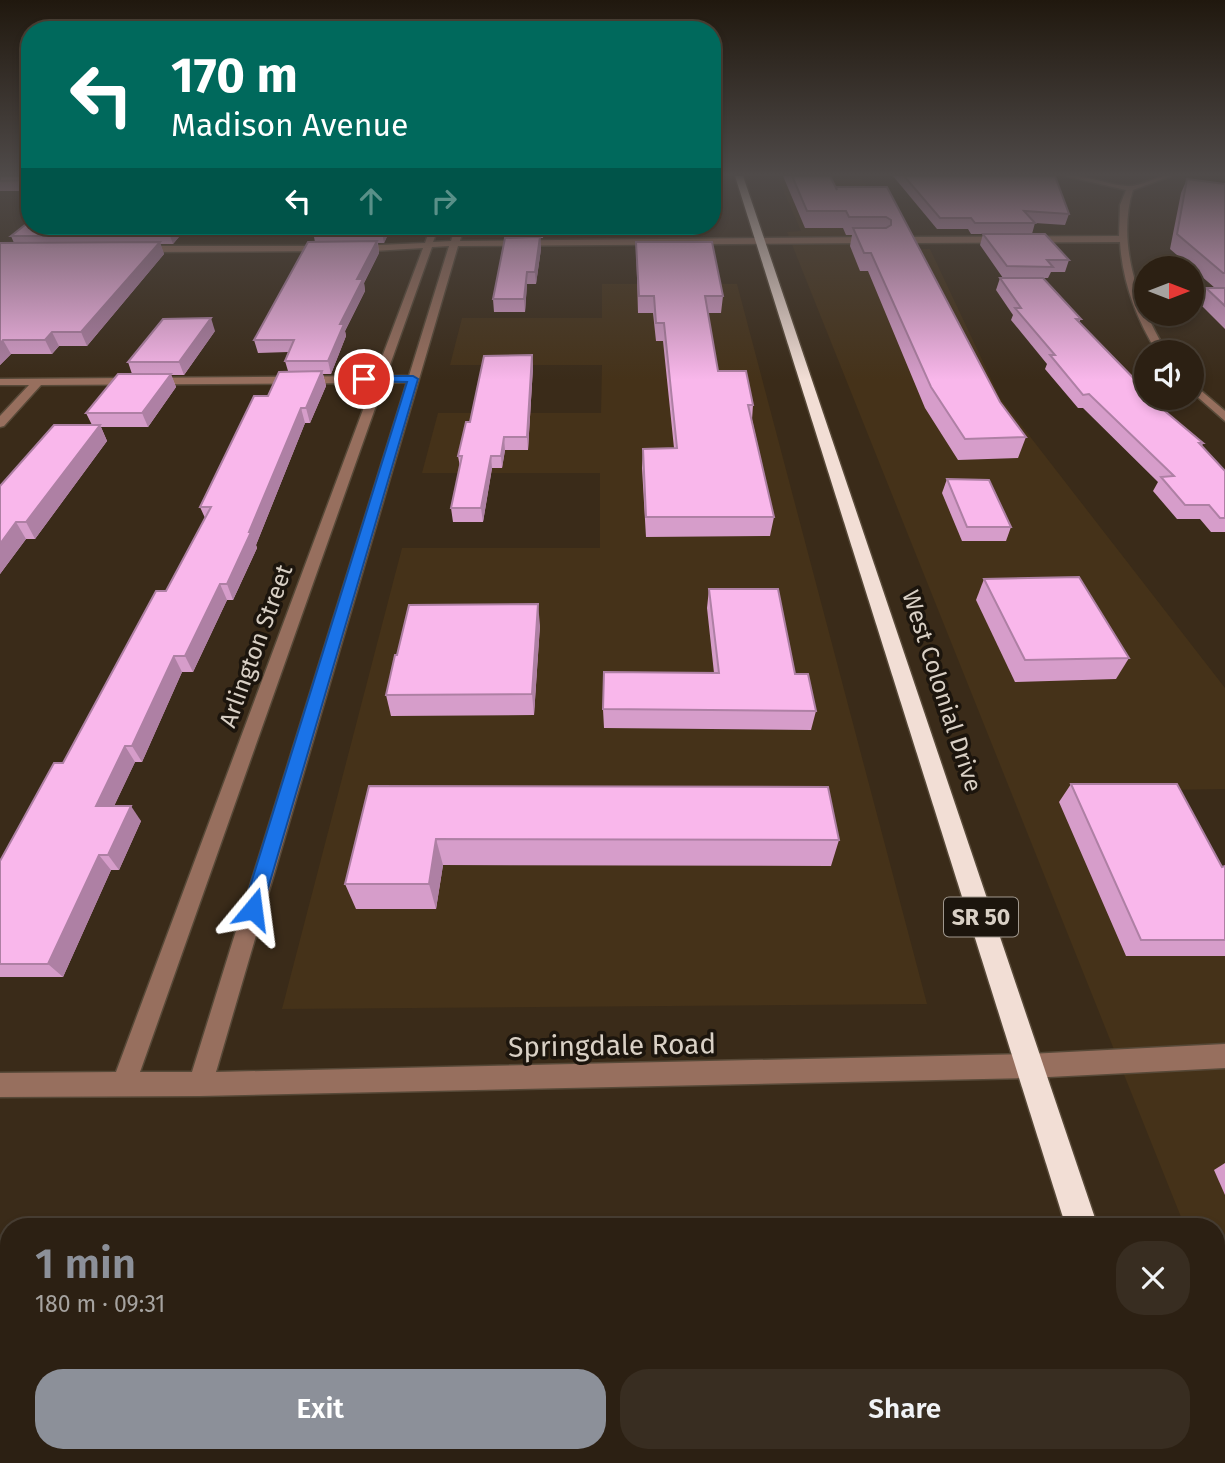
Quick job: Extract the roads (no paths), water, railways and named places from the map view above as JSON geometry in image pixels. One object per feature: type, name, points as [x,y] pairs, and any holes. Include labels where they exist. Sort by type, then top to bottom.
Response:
[{"type":"highway","name":"West Colonial Drive","points":[[761,244],[1079,1218]]},
{"type":"street","points":[[125,249],[396,249],[450,244]]},
{"type":"street","points":[[200,1084],[454,244]]},
{"type":"street","points":[[1126,244],[1134,294],[1153,340]]},
{"type":"street","name":"Arlington Street","points":[[124,1083],[428,246]]},
{"type":"street","points":[[0,382],[413,379]]},
{"type":"street","points":[[0,423],[38,382]]},
{"type":"street","points":[[1204,397],[1225,417]]},
{"type":"street","name":"Springdale Road","points":[[0,1085],[200,1084],[1029,1066],[1225,1056]]}]
